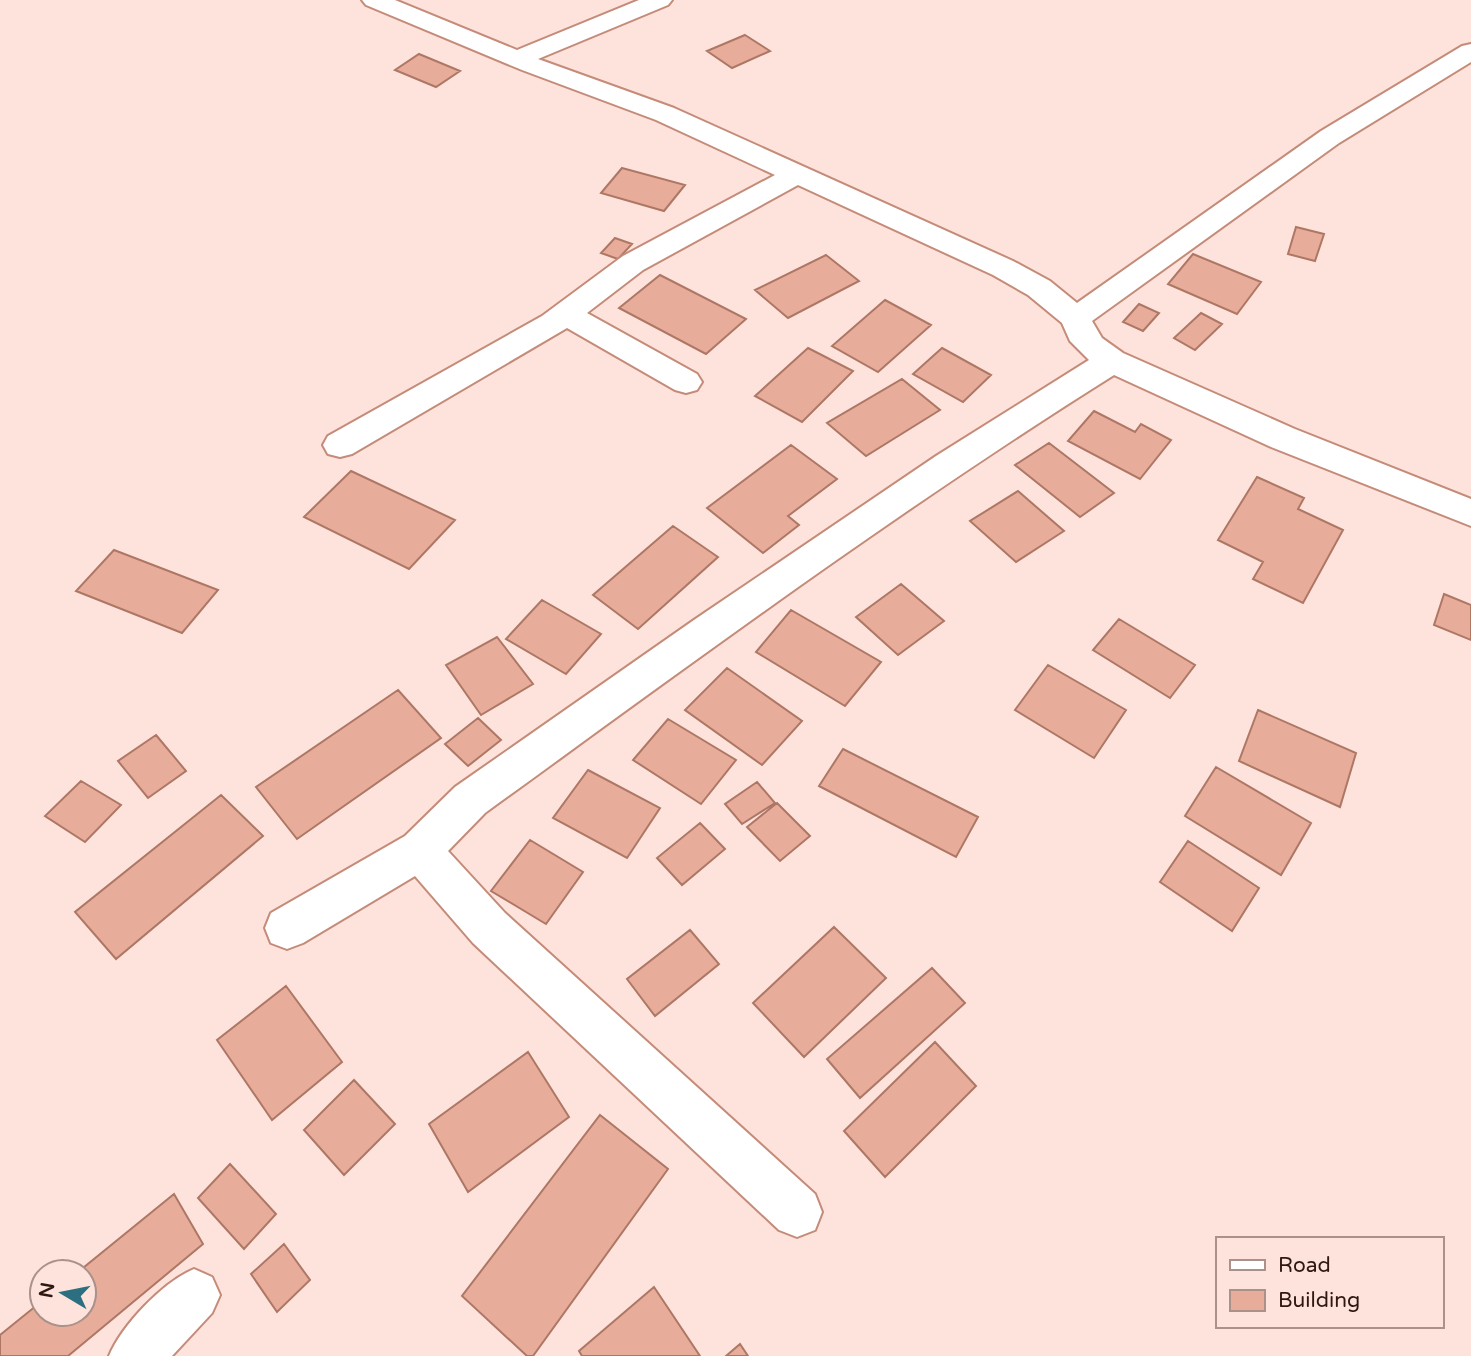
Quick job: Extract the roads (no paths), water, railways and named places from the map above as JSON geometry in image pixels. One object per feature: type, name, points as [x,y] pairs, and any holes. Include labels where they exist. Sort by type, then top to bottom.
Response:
[{"type":"street","points":[[374,0],[517,59],[665,114],[1003,268],[1039,288],[1076,318],[1081,334],[1091,346],[1112,361],[1283,438],[1471,513]]},
{"type":"street","points":[[517,59],[660,0]]},
{"type":"street","points":[[1076,318],[1331,137],[1471,51]]},
{"type":"street","points":[[340,445],[566,314],[633,263],[797,174]]},
{"type":"street","points":[[566,314],[686,382]]},
{"type":"street","points":[[287,928],[421,850],[481,792],[914,486],[1112,361]]},
{"type":"street","points":[[421,850],[489,928],[797,1212]]},
{"type":"street","points":[[136,1356],[194,1295]]}]
